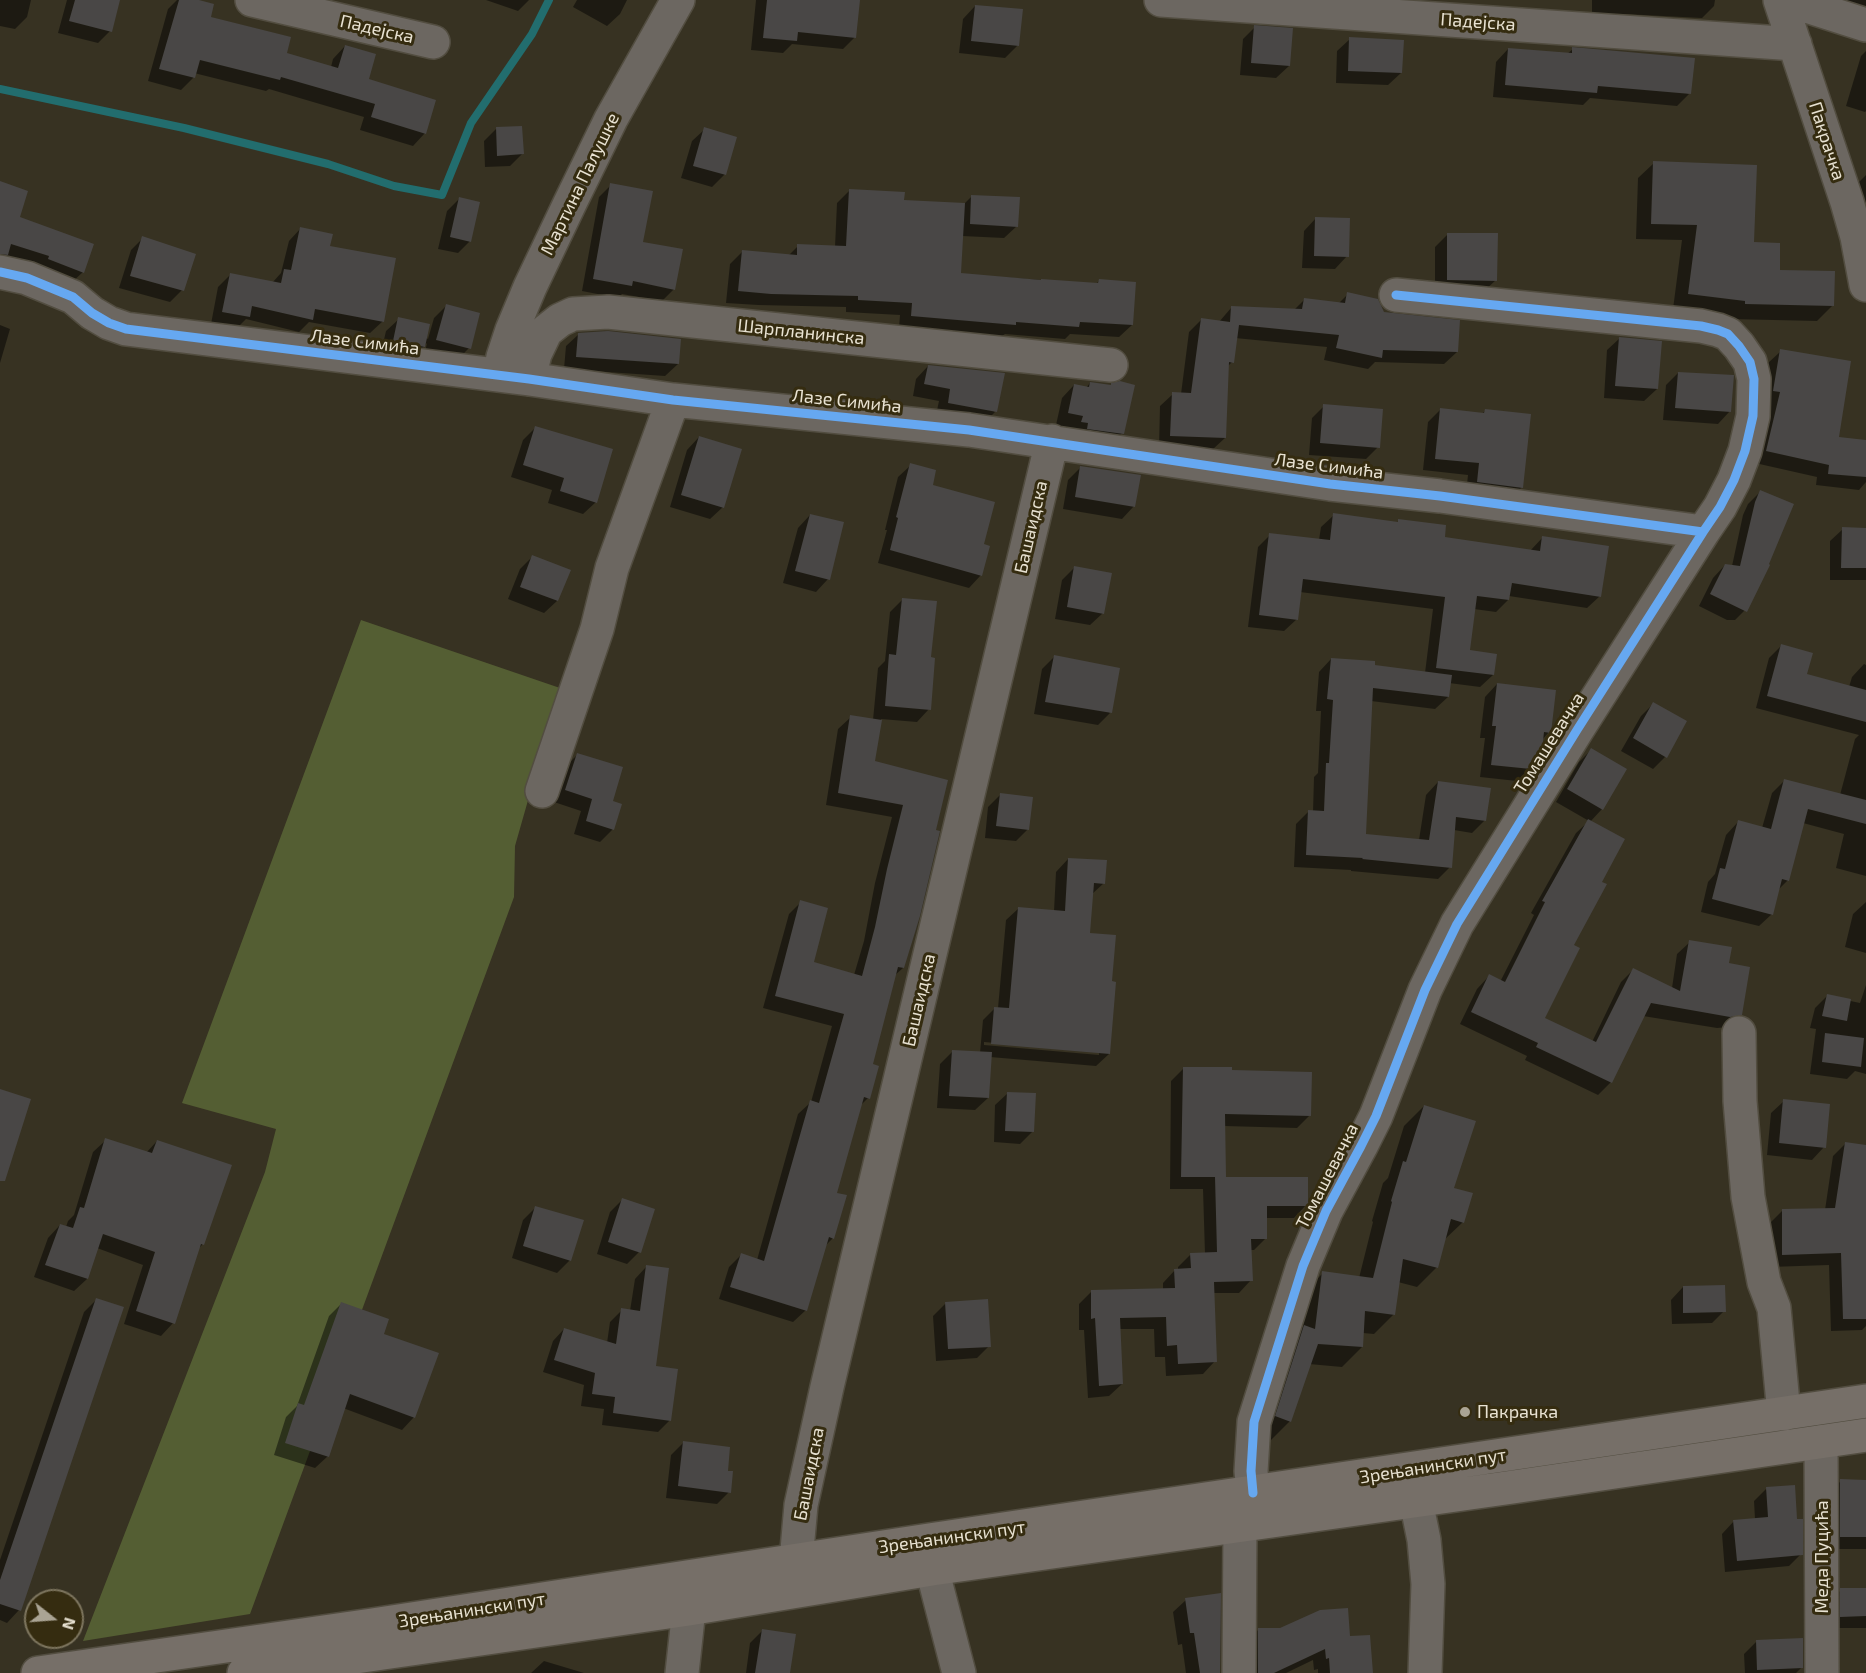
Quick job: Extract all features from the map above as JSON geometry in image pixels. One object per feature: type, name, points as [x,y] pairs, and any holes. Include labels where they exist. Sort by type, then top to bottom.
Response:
[{"type":"main road","name":"Зрењанински пут","points":[[38,1673],[1866,1401]]},
{"type":"main road","name":"Зрењанински пут","points":[[244,1673],[689,1609],[932,1569],[1866,1435]]},
{"type":"street","name":"Падејска","points":[[252,0],[369,13],[433,42]]},
{"type":"street","name":"Мартина Палушке","points":[[514,377],[503,357],[512,330],[611,119],[678,0]]},
{"type":"street","name":"Падејска","points":[[1161,0],[1795,44]]},
{"type":"street","name":"Пакрачка","points":[[1780,0],[1856,204],[1857,237],[1866,285]]},
{"type":"street","points":[[1788,0],[1866,25]]},
{"type":"street","name":"Лазе Симића","points":[[0,272],[27,278],[51,287],[73,297],[108,323],[126,329],[673,399],[969,430],[1330,484],[1451,497],[1702,532]]},
{"type":"street","name":"Томашевачка","points":[[1253,1493],[1251,1471],[1254,1422],[1303,1266],[1326,1211],[1376,1116],[1425,990],[1457,924],[1702,532],[1720,507],[1745,451],[1753,416],[1754,379],[1750,362],[1728,334],[1718,330],[1701,326],[1396,295]]},
{"type":"street","name":"Шарпланинска","points":[[514,377],[535,354],[546,331],[560,320],[573,314],[608,312],[1111,365]]},
{"type":"street","points":[[542,791],[597,629],[615,558],[673,399]]},
{"type":"street","name":"Башаидска","points":[[796,1561],[801,1505],[827,1387],[1052,441]]},
{"type":"street","points":[[1739,1033],[1740,1101],[1748,1197],[1764,1282],[1774,1308],[1784,1414]]},
{"type":"street","points":[[1765,1178],[1780,1282],[1774,1308]]},
{"type":"street","name":"Меда Пуцића","points":[[1821,1442],[1822,1673]]},
{"type":"street","points":[[1416,1501],[1424,1540],[1428,1584],[1425,1673]]},
{"type":"street","points":[[1239,1673],[1240,1526]]},
{"type":"street","points":[[932,1569],[959,1673]]},
{"type":"street","points":[[682,1673],[689,1609]]},
{"type":"green space","points":[[361,620],[560,688],[515,846],[514,897],[250,1614],[84,1641],[265,1172],[276,1129],[182,1103]]},
{"type":"building","points":[[75,0],[120,0],[112,32],[69,21]]},
{"type":"building","points":[[179,0],[199,0],[214,4],[211,17],[291,37],[287,53],[338,68],[345,45],[376,54],[369,79],[436,100],[426,134],[371,117],[375,104],[281,77],[280,80],[200,60],[195,78],[159,69]]},
{"type":"building","points":[[767,0],[860,0],[856,38],[798,32],[797,41],[763,38]]},
{"type":"building","points":[[975,5],[1023,9],[1019,46],[971,41]]},
{"type":"building","points":[[1254,25],[1293,28],[1290,66],[1251,63]]},
{"type":"building","points":[[1349,37],[1404,40],[1402,73],[1348,71]]},
{"type":"building","points":[[1572,47],[1695,58],[1691,94],[1598,86],[1597,93],[1505,85],[1508,48],[1572,53]]},
{"type":"building","points":[[522,126],[524,154],[497,156],[496,127]]},
{"type":"building","points":[[704,127],[737,137],[726,175],[693,166]]},
{"type":"building","points":[[1653,161],[1757,165],[1754,242],[1780,243],[1780,270],[1835,271],[1834,306],[1745,304],[1745,301],[1688,294],[1697,225],[1651,224]]},
{"type":"building","points":[[0,181],[28,191],[20,217],[94,244],[84,273],[48,259],[49,256],[11,244],[8,255],[0,254]]},
{"type":"building","points":[[610,183],[653,191],[643,242],[683,249],[675,290],[633,281],[632,286],[593,279]]},
{"type":"building","points":[[849,189],[905,192],[904,200],[965,203],[961,273],[1098,283],[1099,279],[1136,282],[1133,325],[1080,322],[1079,327],[1016,322],[1016,325],[911,316],[912,303],[858,300],[858,296],[738,291],[742,250],[797,255],[797,244],[846,246]]},
{"type":"building","points":[[971,195],[1020,197],[1018,227],[970,224]]},
{"type":"building","points":[[459,197],[480,202],[471,242],[450,237]]},
{"type":"building","points":[[1315,217],[1350,218],[1349,257],[1314,256]]},
{"type":"building","points":[[300,227],[333,234],[330,246],[396,258],[384,322],[315,309],[313,320],[252,306],[250,317],[222,312],[230,273],[281,283],[284,269],[291,270]]},
{"type":"building","points":[[1447,233],[1498,233],[1497,281],[1447,280]]},
{"type":"building","points":[[142,236],[196,254],[184,291],[130,276]]},
{"type":"building","points":[[1347,292],[1378,299],[1384,312],[1460,320],[1458,352],[1383,350],[1382,358],[1336,348],[1339,335],[1239,325],[1234,363],[1229,362],[1226,438],[1170,436],[1172,392],[1191,393],[1201,318],[1230,322],[1231,306],[1302,309],[1304,298],[1345,303]]},
{"type":"building","points":[[446,304],[480,313],[471,349],[436,340]]},
{"type":"building","points":[[398,317],[430,324],[425,347],[393,341]]},
{"type":"building","points":[[608,331],[681,339],[679,364],[576,357],[578,333]]},
{"type":"building","points":[[1619,337],[1662,341],[1658,389],[1615,386]]},
{"type":"building","points":[[1780,349],[1851,361],[1839,437],[1866,440],[1866,477],[1828,474],[1829,465],[1766,451],[1780,392],[1773,391]]},
{"type":"building","points":[[928,365],[1005,373],[997,412],[948,403],[950,389],[924,384]]},
{"type":"building","points":[[1678,372],[1734,375],[1731,412],[1675,408]]},
{"type":"building","points":[[1120,381],[1135,385],[1124,434],[1087,429],[1088,423],[1081,422],[1083,416],[1068,413],[1074,384],[1089,387],[1090,382],[1111,385],[1111,383]]},
{"type":"building","points":[[1323,404],[1383,409],[1380,448],[1320,443]]},
{"type":"building","points":[[1440,408],[1484,413],[1485,409],[1531,414],[1523,488],[1477,482],[1479,463],[1435,459]]},
{"type":"building","points":[[535,426],[613,449],[597,503],[560,491],[564,478],[523,465]]},
{"type":"building","points":[[699,436],[742,449],[724,508],[681,495]]},
{"type":"building","points":[[910,463],[936,470],[933,485],[995,502],[984,544],[990,546],[982,576],[890,550]]},
{"type":"building","points":[[1080,466],[1141,475],[1135,507],[1075,497]]},
{"type":"building","points":[[1760,490],[1794,504],[1770,565],[1747,612],[1710,594],[1725,564],[1740,566]]},
{"type":"building","points":[[1333,513],[1398,522],[1398,519],[1446,525],[1445,537],[1540,551],[1542,536],[1609,546],[1601,597],[1512,583],[1509,600],[1477,596],[1470,650],[1497,654],[1494,675],[1436,668],[1445,597],[1303,579],[1298,620],[1259,615],[1269,533],[1330,540]]},
{"type":"building","points":[[810,514],[844,522],[830,580],[795,571]]},
{"type":"building","points":[[1842,527],[1866,528],[1866,568],[1841,568]]},
{"type":"building","points":[[532,555],[571,570],[558,601],[520,587]]},
{"type":"building","points":[[1074,566],[1112,573],[1104,614],[1067,607]]},
{"type":"building","points":[[902,598],[937,601],[931,657],[935,658],[931,710],[885,706],[889,654],[896,655]]},
{"type":"building","points":[[1781,644],[1813,653],[1807,674],[1866,690],[1866,722],[1767,696]]},
{"type":"building","points":[[1054,655],[1120,668],[1112,713],[1045,702]]},
{"type":"building","points":[[1331,658],[1375,661],[1375,665],[1452,675],[1449,697],[1373,688],[1366,834],[1429,840],[1438,781],[1491,788],[1486,821],[1456,817],[1452,868],[1363,858],[1306,855],[1308,810],[1324,811],[1326,763],[1329,763],[1333,700],[1327,699]]},
{"type":"building","points":[[1497,683],[1556,690],[1551,733],[1544,732],[1542,751],[1531,769],[1491,765],[1496,726],[1492,726]]},
{"type":"building","points":[[1653,702],[1687,721],[1667,758],[1633,738]]},
{"type":"building","points":[[850,715],[882,720],[875,761],[948,780],[936,830],[940,831],[920,916],[904,968],[898,967],[873,1064],[879,1066],[870,1099],[864,1097],[837,1193],[847,1195],[834,1239],[829,1237],[807,1311],[730,1287],[741,1253],[764,1261],[810,1100],[819,1103],[844,1014],[775,996],[800,900],[828,908],[814,962],[862,976],[903,805],[838,793]]},
{"type":"building","points":[[1591,748],[1627,769],[1603,810],[1567,789]]},
{"type":"building","points":[[577,753],[623,767],[613,801],[622,804],[614,830],[586,821],[592,799],[565,790]]},
{"type":"building","points":[[1784,779],[1866,800],[1866,824],[1808,809],[1789,881],[1782,879],[1773,915],[1712,899],[1720,868],[1725,869],[1738,820],[1771,829]]},
{"type":"building","points":[[1000,793],[1033,797],[1029,830],[996,826]]},
{"type":"building","points":[[1588,819],[1625,839],[1602,882],[1607,884],[1574,945],[1580,948],[1545,1018],[1596,1042],[1633,968],[1680,991],[1689,940],[1732,947],[1729,963],[1750,967],[1742,1015],[1730,1017],[1651,1003],[1612,1083],[1536,1047],[1538,1043],[1471,1012],[1489,974],[1505,982],[1545,902],[1542,901]]},
{"type":"building","points":[[1068,858],[1107,860],[1105,884],[1094,883],[1090,933],[1116,935],[1112,981],[1116,982],[1110,1054],[991,1044],[994,1007],[1009,1008],[1018,907],[1065,911]]},
{"type":"building","points":[[1827,994],[1851,999],[1847,1021],[1822,1016]]},
{"type":"building","points":[[1825,1033],[1864,1038],[1861,1067],[1822,1062]]},
{"type":"building","points":[[952,1050],[992,1052],[989,1098],[949,1096]]},
{"type":"building","points":[[1183,1067],[1232,1067],[1232,1070],[1312,1072],[1311,1116],[1225,1114],[1226,1177],[1308,1177],[1308,1206],[1267,1206],[1267,1239],[1251,1239],[1253,1281],[1214,1282],[1217,1362],[1178,1364],[1177,1345],[1167,1346],[1166,1317],[1120,1318],[1123,1384],[1099,1386],[1095,1318],[1091,1319],[1091,1290],[1175,1288],[1174,1269],[1191,1268],[1190,1253],[1217,1252],[1215,1177],[1181,1177]]},
{"type":"building","points":[[0,1089],[31,1099],[5,1181],[0,1181]]},
{"type":"building","points":[[1007,1092],[1036,1093],[1034,1132],[1005,1131]]},
{"type":"building","points":[[1783,1099],[1830,1104],[1826,1148],[1779,1143]]},
{"type":"building","points":[[1424,1105],[1476,1121],[1454,1188],[1473,1193],[1464,1223],[1451,1219],[1438,1268],[1403,1259],[1395,1315],[1365,1311],[1363,1347],[1318,1344],[1291,1422],[1275,1416],[1304,1325],[1315,1329],[1322,1271],[1373,1278],[1391,1201]]},
{"type":"building","points":[[105,1138],[152,1153],[157,1140],[232,1165],[204,1245],[201,1244],[175,1324],[136,1311],[155,1252],[103,1234],[88,1279],[45,1265],[60,1224],[73,1228],[80,1207],[84,1208]]},
{"type":"building","points":[[1845,1142],[1866,1145],[1866,1319],[1843,1319],[1841,1253],[1782,1255],[1782,1209],[1835,1208]]},
{"type":"building","points":[[622,1198],[655,1209],[641,1253],[608,1242]]},
{"type":"building","points":[[535,1206],[584,1220],[571,1261],[523,1246]]},
{"type":"building","points":[[646,1265],[669,1268],[656,1366],[678,1369],[671,1421],[613,1413],[615,1397],[592,1394],[595,1373],[554,1360],[564,1328],[616,1344],[621,1308],[640,1311]]},
{"type":"building","points":[[1725,1285],[1726,1312],[1683,1313],[1683,1286]]},
{"type":"building","points":[[96,1298],[124,1307],[28,1589],[24,1589],[21,1611],[0,1604],[0,1580]]},
{"type":"building","points":[[988,1299],[991,1347],[948,1349],[945,1302]]},
{"type":"building","points":[[341,1302],[389,1319],[384,1334],[439,1353],[415,1418],[350,1394],[329,1457],[285,1443],[298,1403],[304,1405]]},
{"type":"building","points":[[683,1441],[730,1447],[728,1471],[733,1471],[731,1493],[678,1486]]},
{"type":"building","points":[[1840,1479],[1866,1480],[1866,1537],[1840,1537]]},
{"type":"building","points":[[1795,1485],[1797,1519],[1803,1519],[1803,1555],[1737,1561],[1733,1520],[1768,1517],[1766,1487]]},
{"type":"building","points":[[1840,1588],[1866,1588],[1866,1616],[1840,1617]]},
{"type":"building","points":[[1221,1593],[1220,1673],[1200,1673],[1194,1633],[1190,1633],[1185,1598]]},
{"type":"building","points":[[1348,1608],[1350,1636],[1370,1635],[1373,1673],[1330,1673],[1329,1658],[1326,1659],[1325,1649],[1274,1673],[1258,1673],[1258,1628],[1280,1628],[1320,1610]]},
{"type":"building","points":[[762,1629],[796,1634],[790,1673],[755,1673]]},
{"type":"building","points":[[1803,1638],[1803,1668],[1757,1670],[1756,1640]]},
{"type":"waterway","points":[[0,89],[184,128],[328,164],[394,186],[442,195],[471,123],[532,34],[549,0]]},
{"type":"cycle path","points":[[0,272],[27,278],[73,297],[92,313],[109,323],[126,329],[529,379],[673,400],[969,430],[1330,484],[1440,496],[1703,532]]},
{"type":"cycle path","points":[[1253,1493],[1251,1471],[1254,1422],[1303,1266],[1326,1211],[1376,1116],[1425,990],[1457,924],[1577,730],[1720,507],[1745,451],[1753,416],[1754,379],[1750,362],[1728,334],[1718,330],[1701,326],[1396,295]]},
{"type":"place","name":"Пакрачка","points":[[1465,1412]]}]
